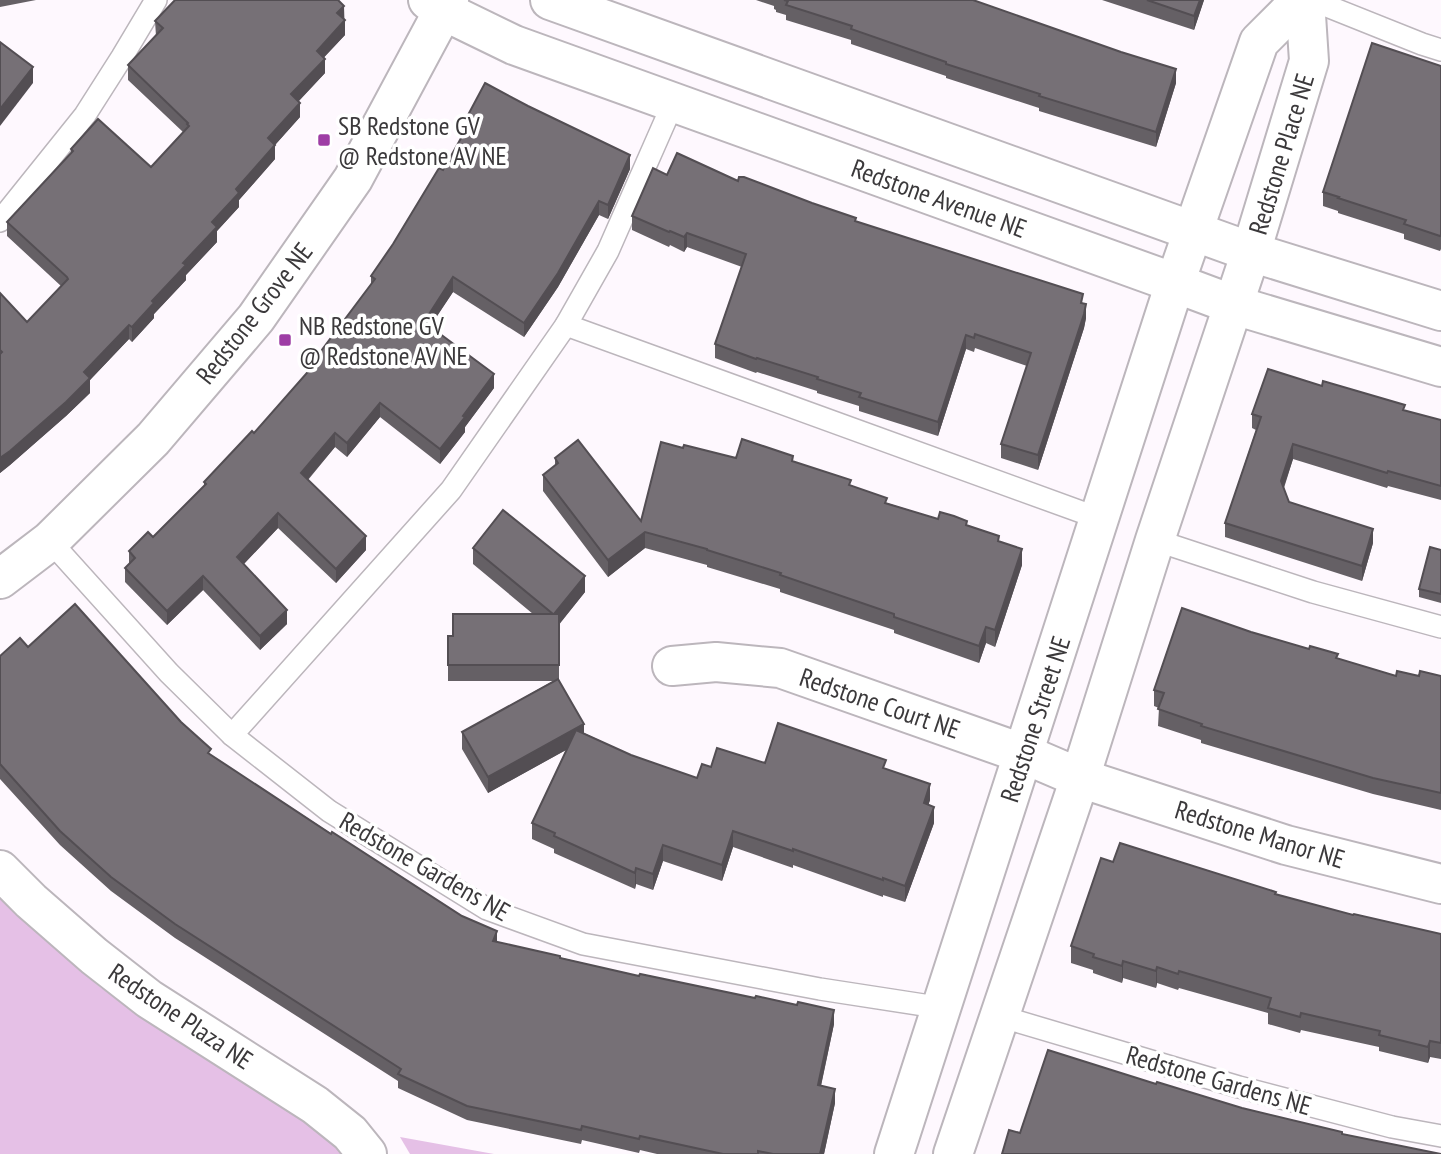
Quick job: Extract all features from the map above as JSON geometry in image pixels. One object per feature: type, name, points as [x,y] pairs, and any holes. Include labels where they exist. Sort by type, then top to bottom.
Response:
[{"type":"street","name":"Redstone Avenue NE","points":[[550,0],[1251,252],[1441,311]]},
{"type":"street","name":"Redstone Place NE","points":[[1175,283],[1259,42],[1303,0]]},
{"type":"street","name":"Redstone Place NE","points":[[1234,305],[1309,61],[1303,0]]},
{"type":"street","name":"Redstone Avenue NE","points":[[440,4],[513,45],[1234,305],[1441,367]]},
{"type":"street","name":"Redstone Grove NE","points":[[0,579],[50,541],[153,439],[256,318],[353,179],[440,4]]},
{"type":"street","name":"Redstone Street NE","points":[[894,1154],[1175,283]]},
{"type":"street","points":[[953,1154],[1080,778],[1155,540],[1234,305]]},
{"type":"street","name":"Redstone Court NE","points":[[672,666],[716,662],[779,668],[1024,754],[1080,778]]},
{"type":"street","name":"Redstone Manor NE","points":[[1080,778],[1286,845],[1441,884]]},
{"type":"street","name":"Redstone Plaza NE","points":[[0,870],[30,901],[149,999],[315,1105],[350,1133],[367,1154]]},
{"type":"lane","points":[[0,221],[85,115],[156,0]]},
{"type":"lane","points":[[1312,0],[1441,50]]},
{"type":"lane","points":[[232,735],[451,490],[566,325],[608,251],[674,101]]},
{"type":"lane","points":[[566,325],[1098,517]]},
{"type":"lane","points":[[1155,540],[1313,592],[1441,627]]},
{"type":"lane","name":"Redstone Gardens NE","points":[[50,541],[169,673],[232,735],[329,811],[487,909],[583,944],[820,989],[943,1008]]},
{"type":"lane","name":"Redstone Gardens NE","points":[[999,1016],[1239,1087],[1392,1127],[1441,1136]]},
{"type":"shaded area","points":[[0,893],[59,952],[101,988],[288,1108],[351,1154],[0,1154]]},
{"type":"shaded area","points":[[400,1137],[494,1154],[410,1154]]},
{"type":"building","points":[[175,0],[338,0],[344,6],[337,13],[345,20],[317,51],[325,59],[291,94],[300,103],[268,138],[275,145],[236,189],[239,193],[212,222],[217,227],[183,263],[186,265],[132,327],[129,325],[84,372],[90,378],[0,458],[0,293],[27,322],[68,279],[7,222],[73,151],[71,149],[98,119],[151,167],[189,126],[128,65],[163,28],[155,21]]},
{"type":"building","points":[[784,0],[973,0],[1176,69],[1156,132],[946,64],[851,29],[852,26],[786,5],[788,1]]},
{"type":"building","points":[[1147,0],[1200,0],[1194,16]]},
{"type":"building","points":[[0,42],[33,67],[0,109]]},
{"type":"building","points":[[1372,43],[1441,66],[1440,236],[1404,224],[1406,220],[1323,192]]},
{"type":"building","points":[[485,83],[630,155],[608,205],[599,201],[558,273],[524,323],[453,277],[424,322],[494,374],[440,449],[380,403],[347,443],[335,433],[301,473],[366,536],[336,569],[278,513],[237,557],[287,610],[260,636],[203,576],[167,611],[125,568],[135,558],[129,551],[148,532],[153,537],[206,484],[204,482],[252,431],[254,433],[321,357],[318,355],[375,279],[371,276],[439,168],[443,170],[473,117],[468,115]]},
{"type":"building","points":[[677,153],[738,181],[739,177],[744,177],[856,218],[855,221],[1083,294],[1081,303],[1086,304],[1084,314],[1038,455],[1001,444],[1031,353],[975,334],[974,338],[966,335],[938,422],[859,397],[861,393],[817,379],[818,377],[715,344],[746,254],[687,233],[684,237],[669,232],[632,216],[653,168],[667,175]]},
{"type":"building","points":[[1268,369],[1322,386],[1323,381],[1405,405],[1403,410],[1441,420],[1441,486],[1388,471],[1387,473],[1293,444],[1281,481],[1289,502],[1373,529],[1362,566],[1225,523],[1261,417],[1252,414]]},
{"type":"building","points":[[742,439],[793,456],[792,461],[851,480],[849,485],[887,498],[885,503],[938,519],[940,512],[954,516],[967,521],[966,525],[999,536],[998,541],[1022,549],[995,630],[986,627],[979,646],[780,575],[781,573],[645,532],[608,560],[543,475],[558,463],[555,458],[578,440],[641,521],[661,442],[736,458]]},
{"type":"building","points":[[503,510],[585,576],[554,614],[559,614],[559,665],[448,665],[448,636],[453,636],[453,614],[553,614],[473,548]]},
{"type":"building","points":[[1430,547],[1441,550],[1441,594],[1419,589]]},
{"type":"building","points":[[75,604],[181,722],[211,749],[208,753],[462,916],[497,931],[493,941],[639,976],[640,974],[755,998],[756,996],[797,1005],[798,1002],[834,1010],[818,1085],[835,1089],[820,1154],[773,1154],[758,1151],[758,1154],[723,1154],[582,1126],[581,1130],[467,1106],[398,1074],[401,1069],[175,924],[111,877],[60,831],[0,764],[0,656],[20,638],[28,647]]},
{"type":"building","points":[[1182,608],[1251,632],[1309,649],[1310,646],[1338,654],[1336,658],[1396,676],[1397,671],[1419,676],[1420,671],[1441,676],[1441,793],[1373,778],[1201,726],[1202,724],[1158,709],[1164,693],[1154,690]]},
{"type":"building","points":[[558,679],[584,724],[488,777],[462,732]]},
{"type":"building","points":[[778,723],[886,760],[883,768],[930,784],[924,803],[934,807],[905,886],[733,831],[722,865],[663,845],[653,874],[636,868],[635,873],[532,823],[576,730],[631,755],[697,778],[702,764],[711,767],[717,748],[765,763]]},
{"type":"building","points":[[1120,843],[1276,892],[1275,894],[1353,915],[1441,934],[1441,1043],[1430,1041],[1428,1047],[1379,1035],[1380,1031],[1301,1013],[1300,1017],[1268,1008],[1271,998],[1179,971],[1178,974],[1157,967],[1156,971],[1123,961],[1122,966],[1093,957],[1094,954],[1071,946],[1101,858],[1113,862]]},
{"type":"building","points":[[1048,1050],[1242,1108],[1342,1134],[1441,1154],[1002,1154],[1009,1130],[1020,1133]]},
{"type":"place","name":"SB Redstone GV @ Redstone AV NE","points":[[324,140]]},
{"type":"place","name":"NB Redstone GV @ Redstone AV NE","points":[[285,340]]}]
